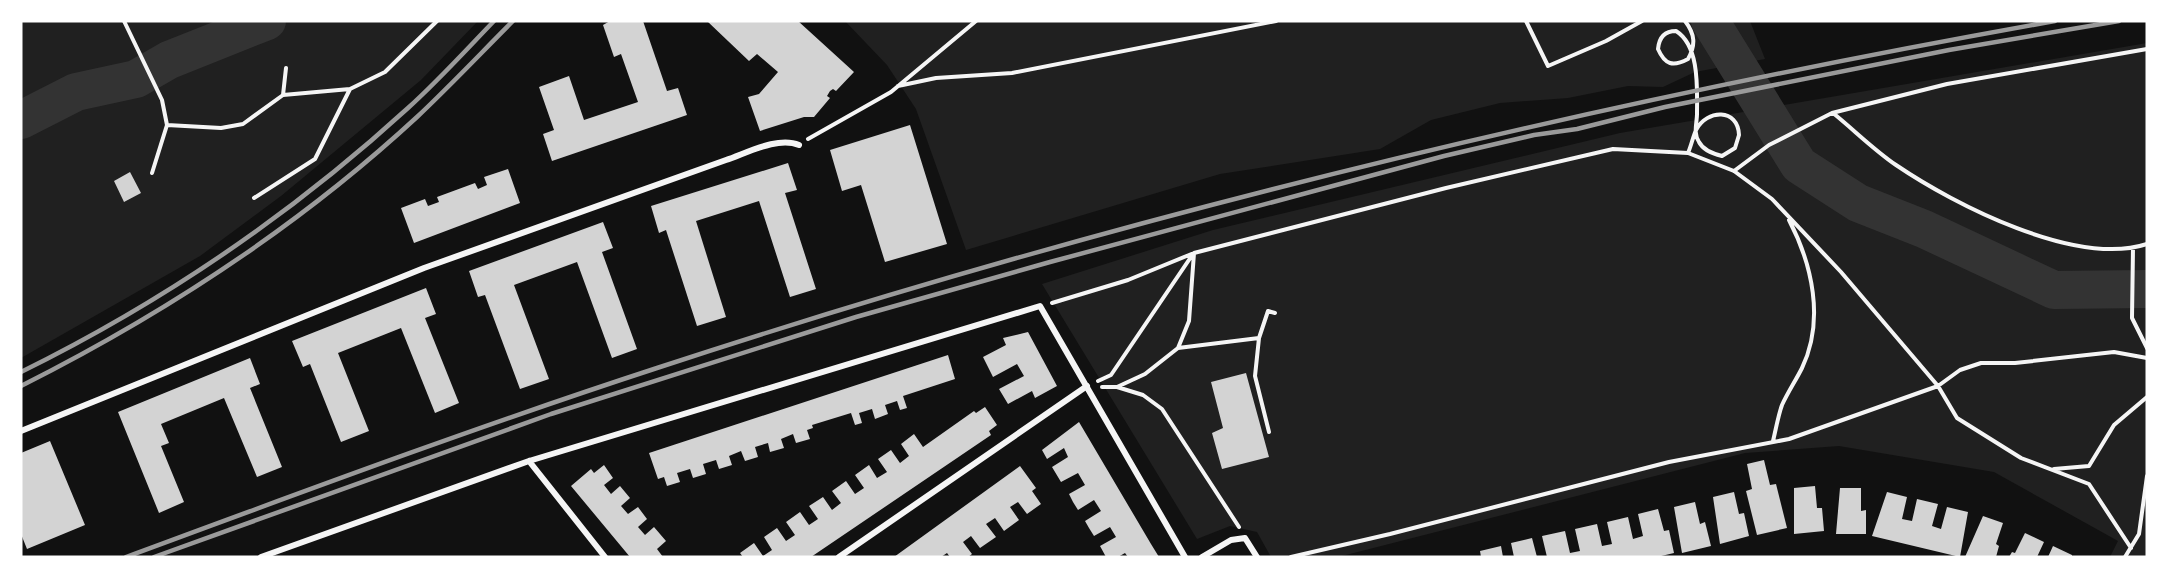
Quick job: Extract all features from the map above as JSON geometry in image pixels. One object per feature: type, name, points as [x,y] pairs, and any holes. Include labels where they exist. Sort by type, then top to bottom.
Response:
[{"type":"street","points":[[21,431],[424,268],[773,144],[791,142],[799,146]]},
{"type":"street","points":[[261,557],[530,462],[1040,306],[1185,557]]},
{"type":"street","points":[[839,557],[1087,386]]},
{"type":"street","points":[[530,462],[605,557]]},
{"type":"street","points":[[1202,557],[1231,540],[1245,538],[1257,557]]},
{"type":"path","points":[[124,21],[162,100],[167,125],[152,173]]},
{"type":"path","points":[[167,125],[221,128],[243,124],[284,95],[350,89],[385,72],[437,21]]},
{"type":"path","points":[[799,146],[898,86],[976,21]]},
{"type":"path","points":[[898,86],[936,78],[1012,73],[1276,21]]},
{"type":"path","points":[[1526,21],[1548,66],[1606,41],[1641,21]]},
{"type":"path","points":[[1685,21],[1692,32],[1694,47],[1688,60],[1672,65],[1663,59],[1658,49],[1658,43],[1667,32],[1676,31],[1684,36],[1691,51],[1695,72],[1697,117],[1695,128],[1699,142],[1708,151],[1722,156],[1734,148],[1739,135],[1730,117],[1725,114],[1713,114],[1696,130],[1688,153]]},
{"type":"path","points":[[1734,171],[1768,145],[1832,112],[1947,84],[2147,49]]},
{"type":"path","points":[[284,95],[286,68]]},
{"type":"path","points":[[254,198],[315,159],[350,89]]},
{"type":"path","points":[[1832,112],[1896,165],[1979,214],[2056,240],[2100,250],[2133,250],[2147,244]]},
{"type":"path","points":[[1040,306],[1128,280],[1194,253],[1446,188],[1613,149],[1688,153],[1734,171],[1772,199],[1840,272],[1938,386],[1957,418],[2021,458],[2089,484],[2131,548]]},
{"type":"path","points":[[1773,441],[1781,407],[1803,367],[1813,322],[1812,283],[1808,264],[1785,214]]},
{"type":"path","points":[[2133,250],[2132,318],[2147,348]]},
{"type":"path","points":[[1117,387],[1145,374],[1178,348],[1189,321],[1194,253]]},
{"type":"path","points":[[1087,386],[1110,375],[1194,253]]},
{"type":"path","points":[[1269,432],[1254,376],[1259,338],[1268,311],[1275,313]]},
{"type":"path","points":[[1178,348],[1259,338]]},
{"type":"path","points":[[1291,557],[1390,534],[1669,462],[1789,439],[1938,386],[1960,370],[1982,363],[2015,363],[2114,352],[2147,358]]},
{"type":"path","points":[[1087,386],[1117,387],[1143,395],[1162,409],[1245,538]]},
{"type":"path","points":[[2053,469],[2089,466],[2114,425],[2147,397]]},
{"type":"path","points":[[2125,557],[2139,534],[2147,476]]},
{"type":"shaded area","points":[[21,21],[478,21],[421,80],[281,196],[200,256],[21,358]]},
{"type":"shaded area","points":[[845,21],[1750,21],[1765,59],[1695,72],[1663,87],[1628,86],[1568,98],[1500,103],[1431,120],[1380,149],[1220,174],[966,250],[916,109],[887,65]]},
{"type":"shaded area","points":[[2147,43],[2147,557],[2110,557],[2118,541],[1994,472],[1839,446],[1745,453],[1338,557],[1271,557],[1257,532],[1230,526],[1197,539],[1042,284],[1213,230],[1620,133]]},
{"type":"building","points":[[610,21],[643,21],[667,91],[678,88],[687,115],[552,161],[543,134],[554,130],[539,87],[569,76],[584,120],[638,102],[621,54],[614,57],[603,25]]},
{"type":"building","points":[[707,21],[798,21],[854,72],[836,91],[833,89],[830,91],[827,96],[830,98],[814,117],[804,117],[760,131],[748,97],[759,94],[778,72],[757,54],[749,61]]},
{"type":"building","points":[[910,125],[947,244],[885,262],[861,185],[842,191],[830,150]]},
{"type":"building","points":[[788,163],[797,190],[785,193],[816,289],[790,297],[759,201],[696,221],[726,317],[697,326],[666,230],[659,233],[651,206]]},
{"type":"building","points":[[508,169],[520,203],[414,243],[401,208],[425,199],[428,206],[439,202],[437,197],[475,183],[478,189],[487,185],[484,177]]},
{"type":"building","points":[[130,172],[141,193],[124,202],[114,181]]},
{"type":"building","points":[[603,222],[613,248],[602,252],[637,349],[612,358],[577,262],[514,285],[549,379],[520,389],[485,295],[478,297],[469,271]]},
{"type":"building","points":[[426,288],[436,314],[425,318],[459,403],[435,413],[401,328],[338,353],[369,431],[341,442],[310,364],[303,367],[292,341]]},
{"type":"building","points":[[1028,332],[1057,386],[1035,398],[1032,391],[1008,404],[999,389],[1024,376],[1017,364],[993,377],[983,357],[1006,345],[1003,338]]},
{"type":"building","points":[[948,355],[955,379],[903,396],[907,408],[900,410],[897,401],[885,405],[888,414],[875,419],[872,409],[859,413],[862,423],[855,425],[851,413],[812,425],[813,428],[807,430],[810,439],[796,443],[793,434],[781,439],[784,448],[770,452],[768,443],[755,447],[758,457],[745,461],[741,451],[729,456],[732,465],[719,469],[716,460],[703,464],[706,474],[693,478],[690,469],[677,473],[680,482],[667,486],[664,477],[658,479],[649,453]]},
{"type":"building","points":[[250,358],[260,384],[250,388],[282,467],[257,477],[224,398],[161,424],[169,443],[161,446],[184,502],[159,513],[118,412]]},
{"type":"building","points":[[1246,373],[1269,457],[1222,469],[1212,433],[1223,428],[1211,382]]},
{"type":"building","points":[[985,407],[997,425],[989,431],[991,435],[811,557],[743,557],[740,553],[754,543],[763,556],[772,550],[764,537],[777,528],[786,541],[795,535],[786,522],[800,512],[809,525],[818,519],[809,506],[823,497],[832,510],[841,503],[832,491],[846,481],[855,494],[864,488],[855,475],[869,465],[877,478],[887,472],[878,459],[891,450],[900,463],[909,456],[901,444],[914,434],[923,447],[974,411],[976,413]]},
{"type":"building","points":[[1079,422],[1159,557],[1128,557],[1125,553],[1118,557],[1106,557],[1100,546],[1116,537],[1110,527],[1094,536],[1085,521],[1101,511],[1094,500],[1078,510],[1069,494],[1085,485],[1078,473],[1061,482],[1052,467],[1068,457],[1064,448],[1047,459],[1042,450]]},
{"type":"building","points":[[50,441],[85,525],[27,549],[21,534],[21,453]]},
{"type":"building","points":[[1764,460],[1770,485],[1776,484],[1787,528],[1757,535],[1746,491],[1752,489],[1747,464]]},
{"type":"building","points":[[604,465],[613,478],[604,485],[611,494],[620,486],[630,498],[621,506],[628,514],[638,507],[647,519],[638,527],[645,535],[654,527],[666,541],[657,549],[663,557],[630,557],[571,486],[591,469],[594,473]]},
{"type":"building","points":[[1020,466],[1036,488],[1032,491],[1041,504],[1027,514],[1018,502],[1010,507],[1019,520],[1004,531],[995,518],[986,524],[996,537],[980,548],[971,536],[963,542],[972,554],[968,557],[950,557],[947,553],[941,557],[894,557]]},
{"type":"building","points":[[1815,486],[1817,508],[1822,508],[1824,531],[1794,534],[1794,488]]},
{"type":"building","points":[[1840,488],[1861,488],[1861,511],[1866,510],[1866,534],[1836,534]]},
{"type":"building","points":[[1734,492],[1739,514],[1744,513],[1749,536],[1720,544],[1713,497]]},
{"type":"building","points":[[1887,492],[1907,497],[1902,519],[1912,521],[1917,499],[1938,504],[1932,526],[1941,529],[1947,507],[1968,512],[1960,557],[1872,536]]},
{"type":"building","points":[[1695,502],[1700,524],[1705,522],[1711,546],[1682,553],[1674,507]]},
{"type":"building","points":[[1658,509],[1664,531],[1669,530],[1674,553],[1657,557],[1547,557],[1542,536],[1565,531],[1570,553],[1580,551],[1575,529],[1597,524],[1602,546],[1612,544],[1607,522],[1628,517],[1633,539],[1643,536],[1638,514]]},
{"type":"building","points":[[1983,516],[2003,523],[1996,544],[1999,546],[1996,557],[1965,557]]},
{"type":"building","points":[[2025,533],[2044,542],[2037,557],[2009,557],[2012,552],[2015,553]]},
{"type":"building","points":[[1532,538],[1537,557],[1514,557],[1511,543]]},
{"type":"building","points":[[1501,546],[1503,557],[1481,557],[1480,551]]},
{"type":"building","points":[[2053,546],[2072,555],[2072,557],[2048,557]]},
{"type":"waterway","points":[[21,120],[76,92],[136,79],[169,60],[267,21]]},
{"type":"waterway","points":[[1710,21],[1799,165],[1858,203],[1924,229],[2054,290],[2147,289]]},
{"type":"railway","points":[[21,372],[124,317],[224,254],[271,220],[364,147],[408,108],[494,21]]},
{"type":"railway","points":[[21,386],[127,329],[278,231],[372,157],[417,117],[513,21]]},
{"type":"railway","points":[[126,557],[590,390],[829,313],[1002,262],[1175,214],[1525,128],[1878,54],[2055,21]]},
{"type":"railway","points":[[154,557],[551,414],[856,317],[1050,262],[1444,156],[1534,135],[1577,129],[1665,107],[1949,50],[2119,21]]}]
